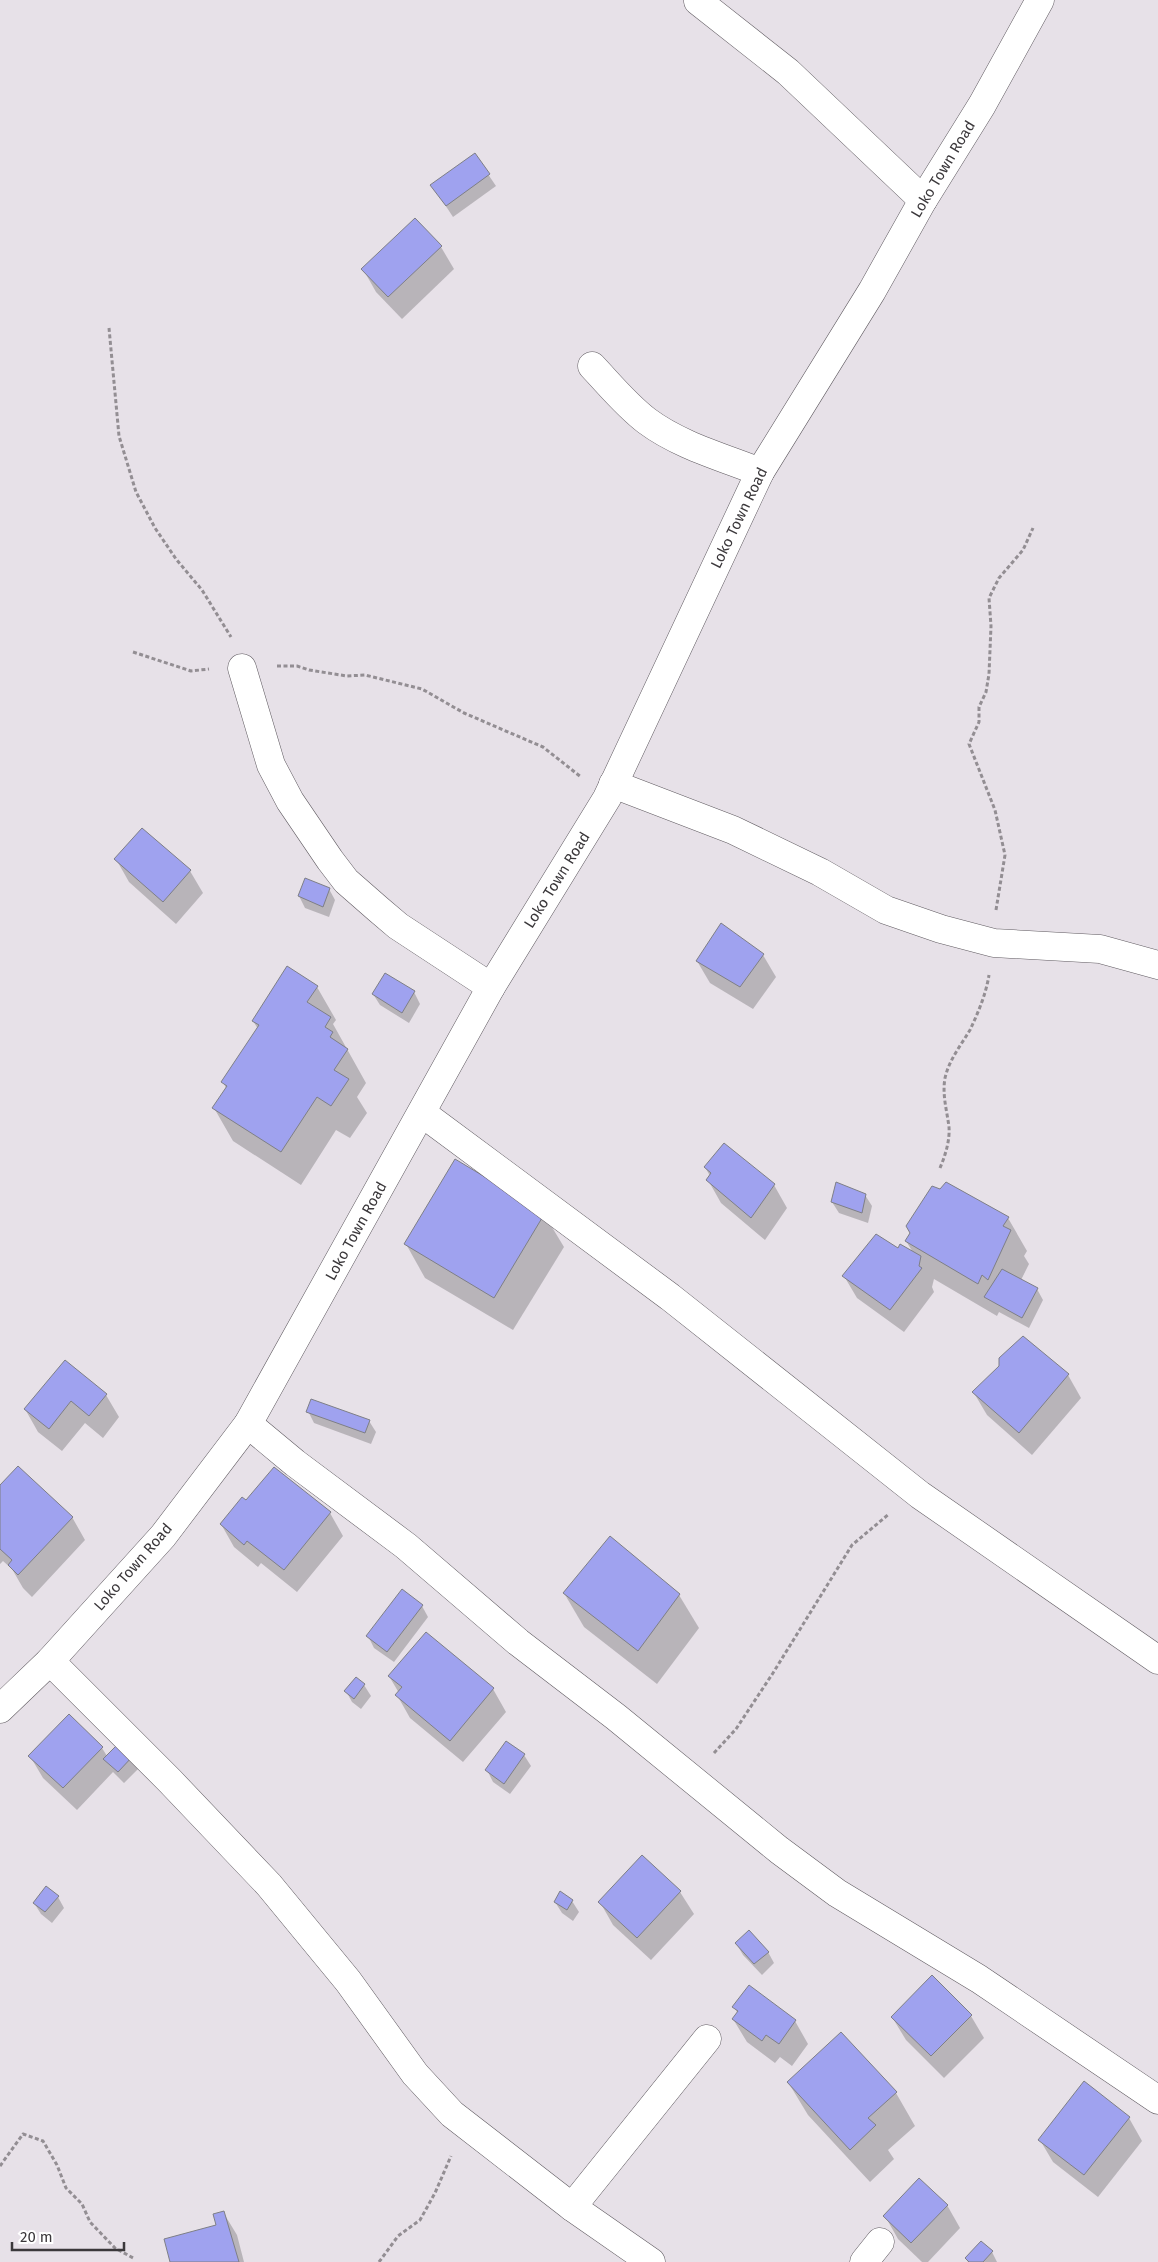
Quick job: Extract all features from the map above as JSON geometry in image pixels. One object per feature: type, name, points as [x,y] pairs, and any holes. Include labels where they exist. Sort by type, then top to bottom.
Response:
[{"type":"street","points":[[698,0],[788,72],[923,200]]},
{"type":"street","name":"Loko Town Road","points":[[0,1709],[50,1661],[163,1536],[248,1424],[491,987],[610,791],[760,472],[872,291],[923,200],[982,105],[1040,0]]},
{"type":"street","points":[[592,366],[648,422],[702,449],[760,472]]},
{"type":"street","points":[[242,668],[271,765],[290,801],[335,867],[352,886],[398,926],[491,987]]},
{"type":"street","points":[[610,791],[733,830],[820,872],[886,910],[941,929],[994,943],[1100,949],[1158,965]]},
{"type":"street","points":[[422,1113],[670,1297],[920,1495],[1158,1660]]},
{"type":"street","points":[[248,1424],[294,1463],[406,1546],[518,1642],[616,1717],[837,1894],[979,1979],[1158,2100]]},
{"type":"street","points":[[50,1661],[170,1781],[269,1885],[348,1981],[415,2074],[452,2114],[572,2207],[651,2262]]},
{"type":"street","points":[[572,2207],[706,2039]]},
{"type":"path","points":[[109,328],[119,436],[136,492],[155,528],[176,559],[202,590],[231,638],[242,668]]},
{"type":"path","points":[[940,1168],[945,1156],[949,1129],[944,1102],[945,1078],[951,1062],[970,1029],[987,989],[994,943],[997,895],[1005,855],[995,810],[969,744],[979,722],[980,707],[986,692],[989,674],[991,626],[989,598],[999,578],[1023,550],[1033,528]]},
{"type":"path","points":[[133,652],[191,671],[227,667],[297,666],[309,670],[347,676],[365,675],[422,689],[464,713],[543,747],[610,791]]},
{"type":"path","points":[[692,1778],[736,1729],[852,1545],[892,1511],[920,1495]]},
{"type":"path","points":[[379,2262],[398,2236],[420,2220],[435,2193],[460,2138],[452,2114]]},
{"type":"path","points":[[0,2166],[22,2134],[43,2141],[57,2165],[66,2188],[82,2204],[90,2222],[115,2248],[134,2259]]},
{"type":"building","points":[[475,153],[490,174],[446,206],[430,185]]},
{"type":"building","points":[[415,218],[442,246],[388,297],[361,269]]},
{"type":"building","points":[[142,828],[191,870],[163,902],[114,859]]},
{"type":"building","points":[[305,878],[330,888],[323,907],[298,896]]},
{"type":"building","points":[[721,923],[764,954],[740,987],[696,961]]},
{"type":"building","points":[[287,966],[318,986],[307,1002],[331,1017],[325,1027],[333,1032],[330,1037],[348,1049],[334,1070],[349,1079],[331,1106],[317,1097],[281,1152],[212,1108],[227,1086],[221,1082],[259,1025],[252,1021]]},
{"type":"building","points":[[385,973],[415,991],[402,1013],[372,994]]},
{"type":"building","points":[[724,1143],[775,1184],[751,1218],[706,1180],[711,1173],[704,1167]]},
{"type":"building","points":[[455,1159],[545,1213],[494,1298],[404,1244]]},
{"type":"building","points":[[836,1182],[866,1194],[862,1213],[831,1202]]},
{"type":"building","points":[[946,1182],[1009,1217],[1003,1226],[1011,1230],[988,1280],[982,1275],[978,1284],[905,1241],[910,1233],[906,1226],[932,1186],[940,1189]]},
{"type":"building","points":[[876,1234],[898,1248],[900,1244],[921,1256],[919,1266],[922,1268],[890,1310],[842,1276]]},
{"type":"building","points":[[1002,1269],[1038,1288],[1022,1318],[984,1297]]},
{"type":"building","points":[[1023,1336],[1069,1374],[1019,1433],[972,1392],[999,1366],[999,1358]]},
{"type":"building","points":[[65,1360],[107,1394],[89,1416],[71,1401],[49,1429],[24,1409]]},
{"type":"building","points":[[311,1399],[370,1420],[365,1433],[306,1412]]},
{"type":"building","points":[[18,1466],[73,1517],[18,1575],[8,1565],[12,1560],[0,1549],[0,1485]]},
{"type":"building","points":[[274,1467],[331,1512],[284,1570],[247,1541],[244,1545],[220,1524],[242,1497],[246,1500]]},
{"type":"building","points":[[610,1536],[680,1594],[638,1651],[563,1593]]},
{"type":"building","points":[[402,1589],[423,1605],[387,1652],[366,1636]]},
{"type":"building","points":[[426,1632],[494,1688],[450,1741],[395,1695],[402,1687],[388,1676]]},
{"type":"building","points":[[356,1677],[365,1684],[354,1699],[344,1691]]},
{"type":"building","points":[[69,1714],[103,1747],[63,1788],[28,1756]]},
{"type":"building","points":[[506,1741],[525,1754],[504,1784],[485,1770]]},
{"type":"building","points":[[119,1743],[133,1756],[118,1772],[103,1759]]},
{"type":"building","points":[[642,1855],[681,1891],[637,1938],[598,1902]]},
{"type":"building","points":[[46,1886],[59,1896],[45,1912],[33,1903]]},
{"type":"building","points":[[560,1891],[573,1900],[567,1910],[554,1902]]},
{"type":"building","points":[[749,1930],[769,1952],[754,1964],[735,1943]]},
{"type":"building","points":[[932,1975],[972,2015],[931,2056],[891,2017]]},
{"type":"building","points":[[749,1985],[796,2020],[779,2044],[766,2035],[762,2041],[732,2019],[738,2011],[732,2007]]},
{"type":"building","points":[[841,2032],[897,2092],[868,2118],[876,2125],[850,2150],[787,2082]]},
{"type":"building","points":[[1084,2081],[1130,2117],[1084,2175],[1038,2140]]},
{"type":"building","points":[[919,2178],[948,2205],[911,2243],[883,2216]]},
{"type":"building","points":[[224,2211],[239,2262],[170,2262],[164,2239],[216,2225],[213,2214]]},
{"type":"building","points":[[981,2241],[993,2251],[983,2262],[969,2262],[965,2258]]}]
